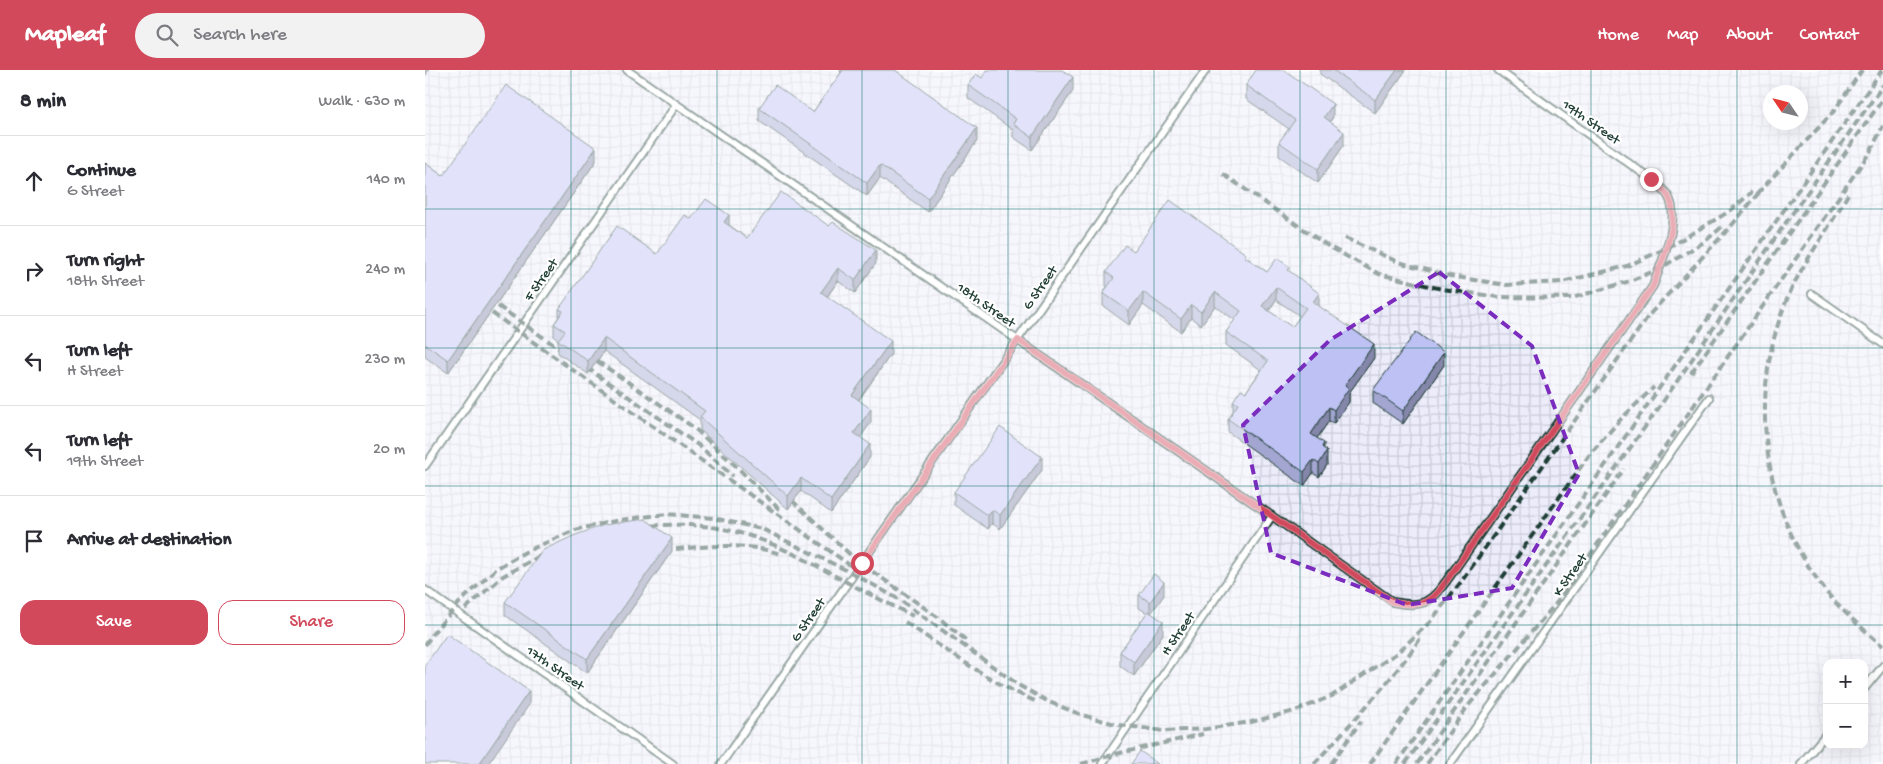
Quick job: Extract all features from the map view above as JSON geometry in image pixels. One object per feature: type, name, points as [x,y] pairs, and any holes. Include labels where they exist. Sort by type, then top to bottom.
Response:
[{"type":"lane","name":"18th Street","points":[[627,70],[1272,516],[1393,602],[1409,606]]},
{"type":"lane","name":"G Street","points":[[721,764],[1206,70]]},
{"type":"lane","name":"19th Street","points":[[1409,606],[1426,602],[1444,584],[1653,286],[1671,234],[1672,215],[1668,196],[1651,179],[1498,70]]},
{"type":"lane","name":"F Street","points":[[425,466],[676,105]]},
{"type":"lane","points":[[1812,294],[1883,344]]},
{"type":"lane","name":"K Street","points":[[1450,764],[1709,398]]},
{"type":"lane","name":"H Street","points":[[1102,764],[1272,516]]},
{"type":"lane","name":"17th Street","points":[[425,590],[673,764]]},
{"type":"lane","points":[[1868,683],[1883,666]]},
{"type":"lane","points":[[1801,764],[1823,738]]},
{"type":"highlighted area","points":[[1439,272],[1532,346],[1579,474],[1512,588],[1407,605],[1271,553],[1243,425],[1330,340]]},
{"type":"shaded area","points":[[425,70],[1883,70],[1883,764],[425,764]]},
{"type":"building","points":[[843,70],[895,70],[977,128],[928,198],[880,165],[867,183],[759,108],[775,85],[813,112]]},
{"type":"building","points":[[987,70],[1062,70],[1073,77],[1032,137],[1013,124],[1016,119],[968,85],[976,74],[982,78]]},
{"type":"building","points":[[1256,70],[1284,70],[1333,104],[1324,117],[1344,132],[1318,169],[1279,142],[1295,120],[1246,85]]},
{"type":"building","points":[[1333,70],[1397,70],[1375,100]]},
{"type":"building","points":[[506,85],[596,148],[448,360],[425,344],[425,163],[443,176]]},
{"type":"building","points":[[781,192],[829,226],[833,222],[876,250],[855,280],[838,268],[821,292],[891,341],[852,395],[871,409],[854,433],[870,444],[831,500],[801,478],[788,496],[700,417],[705,411],[604,338],[588,361],[558,340],[565,331],[554,324],[563,311],[559,309],[617,226],[657,254],[685,215],[691,219],[706,199],[729,215],[724,222],[747,238]]},
{"type":"building","points":[[1170,200],[1246,254],[1244,256],[1267,272],[1277,258],[1290,267],[1288,270],[1319,293],[1313,302],[1374,344],[1345,385],[1349,388],[1334,410],[1329,407],[1311,434],[1324,443],[1322,447],[1327,451],[1319,464],[1313,460],[1304,472],[1228,419],[1238,404],[1233,401],[1241,389],[1246,392],[1268,361],[1226,332],[1241,311],[1215,292],[1201,312],[1191,305],[1181,319],[1143,292],[1129,311],[1103,293],[1114,278],[1106,272],[1125,245],[1134,251]],"holes":[[[1276,287],[1306,308],[1292,327],[1262,306]]]},
{"type":"building","points":[[1416,332],[1444,352],[1403,411],[1373,390]]},
{"type":"building","points":[[1000,427],[1042,457],[1000,515],[992,510],[988,516],[954,492]]},
{"type":"building","points":[[645,519],[672,538],[587,659],[505,602],[543,550],[573,536],[604,525]]},
{"type":"building","points":[[1154,574],[1164,582],[1150,602],[1139,595]]},
{"type":"building","points":[[1148,611],[1163,621],[1134,662],[1120,652]]},
{"type":"building","points":[[447,634],[529,691],[479,764],[425,764],[425,665]]},
{"type":"building","points":[[1140,751],[1158,764],[1131,764]]},
{"type":"railway","points":[[1757,194],[1834,111],[1862,70]]},
{"type":"railway","points":[[1396,764],[1882,70]]},
{"type":"railway","points":[[1405,764],[1660,406],[1883,85]]},
{"type":"railway","points":[[1691,373],[1883,99]]},
{"type":"railway","points":[[1427,764],[1468,706],[1558,601],[1870,152],[1883,126]]},
{"type":"railway","points":[[1223,174],[1328,246],[1379,274],[1442,289],[1499,297],[1572,298],[1630,281],[1659,269],[1704,242],[1723,226]]},
{"type":"railway","points":[[425,645],[460,602],[497,568],[527,551],[575,530],[619,520],[667,514],[713,518],[762,529],[854,574],[900,600],[1020,686],[1049,702],[1082,715],[1119,725],[1165,731],[1206,729],[1251,722],[1295,711],[1332,696],[1397,653],[1430,622],[1461,582],[1649,315],[1732,225],[1762,189]]},
{"type":"railway","points":[[1345,238],[1398,262],[1450,276],[1506,285],[1562,282],[1627,266],[1667,248],[1730,211],[1752,192]]},
{"type":"railway","points":[[1848,194],[1798,276],[1778,324],[1769,362],[1765,400],[1766,439],[1772,477],[1783,514],[1799,549],[1819,582],[1833,600],[1883,646]]},
{"type":"railway","points":[[498,306],[698,445],[733,476]]},
{"type":"railway","points":[[492,313],[854,568]]},
{"type":"railway","points":[[587,354],[693,427],[782,512]]},
{"type":"railway","points":[[1370,764],[1590,454],[1621,419],[1654,387]]},
{"type":"railway","points":[[1417,764],[1624,469]]},
{"type":"railway","points":[[783,492],[856,560],[939,618],[967,641]]},
{"type":"railway","points":[[640,527],[663,525],[698,526],[746,535],[788,551],[913,616]]},
{"type":"railway","points":[[676,549],[730,546],[757,548],[783,555]]},
{"type":"railway","points":[[465,609],[503,576],[549,551]]},
{"type":"railway","points":[[905,622],[985,675],[1035,701]]},
{"type":"railway","points":[[1314,764],[1384,686],[1422,636]]},
{"type":"railway","points":[[1331,764],[1361,721]]},
{"type":"railway","points":[[1081,764],[1203,734]]},
{"type":"route","points":[[862,563],[1018,340],[1393,602],[1409,606],[1426,602],[1438,592],[1450,576],[1653,286],[1671,234],[1672,215],[1668,196],[1651,179]]}]
